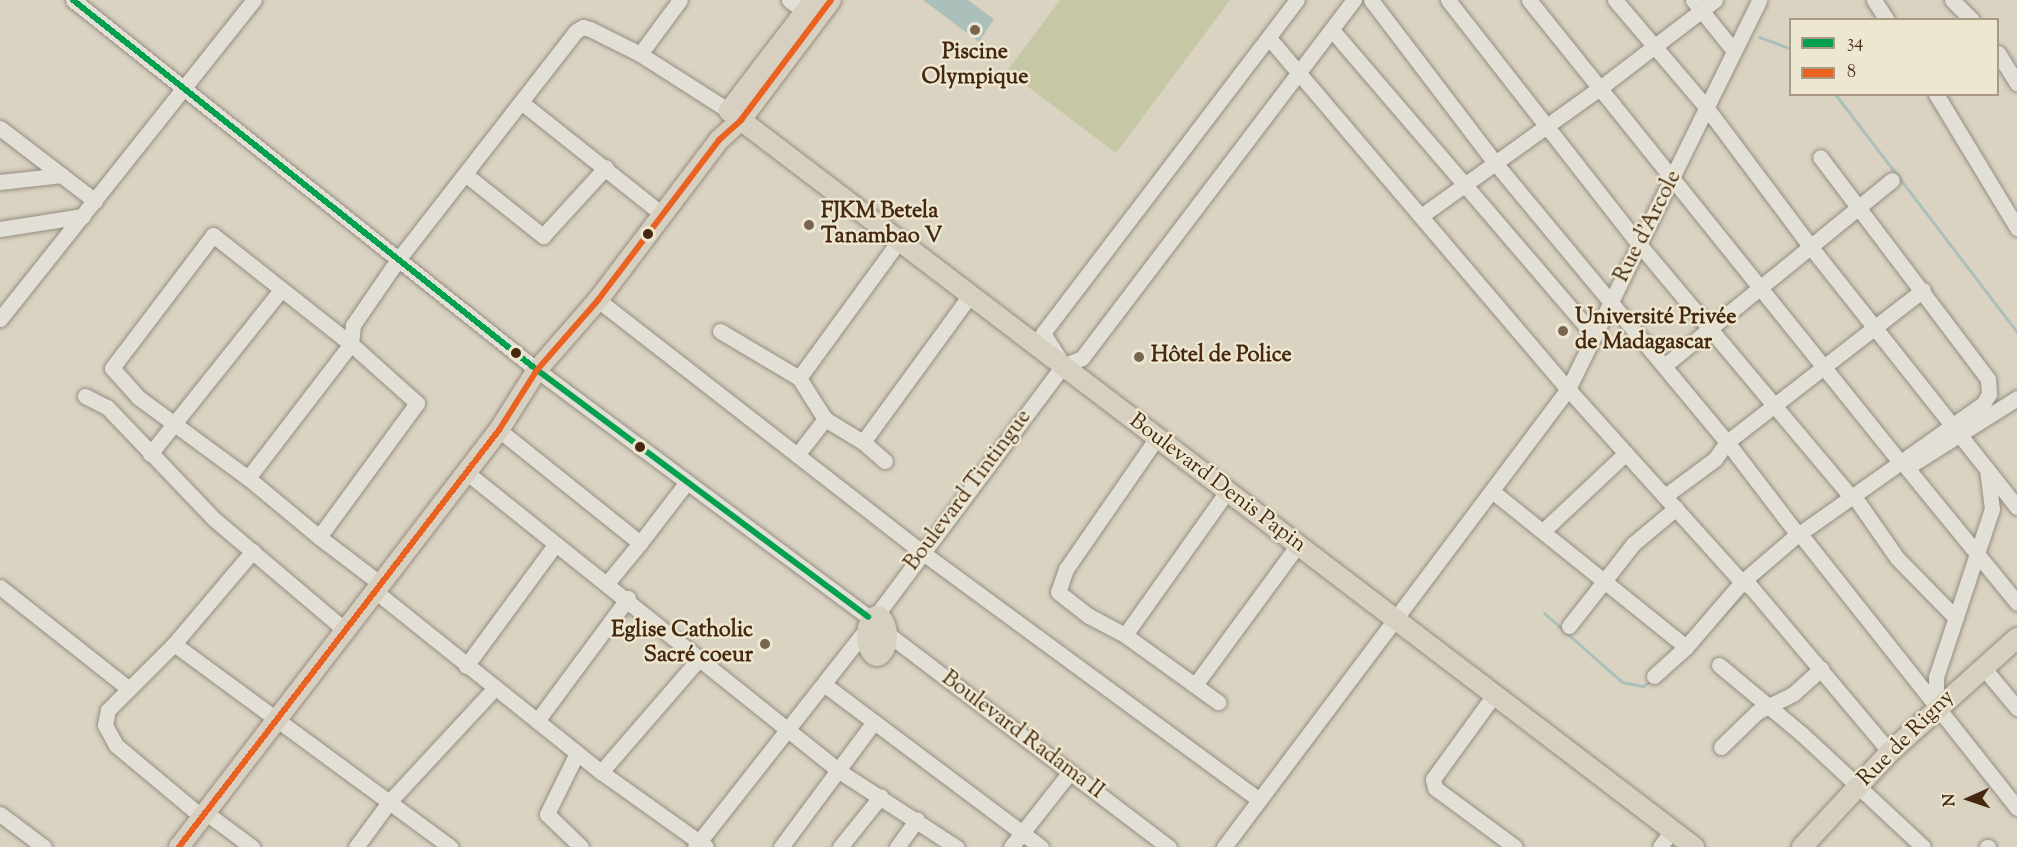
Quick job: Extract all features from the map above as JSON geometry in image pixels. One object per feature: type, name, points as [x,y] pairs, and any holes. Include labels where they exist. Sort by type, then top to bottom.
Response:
[{"type":"main road","points":[[179,847],[498,430],[537,370],[598,300],[725,134],[735,115],[806,8],[831,0]]},
{"type":"main road","name":"Boulevard Denis Papin","points":[[735,115],[1684,841]]},
{"type":"main road","name":"Rue de Rigny","points":[[1802,847],[1890,752],[1936,707],[2017,638]]},
{"type":"street","name":"Boulevard Radama II","points":[[73,0],[397,261],[537,370],[1169,847]]},
{"type":"street","points":[[2,312],[83,216],[254,0]]},
{"type":"street","points":[[640,54],[680,0]]},
{"type":"street","points":[[1297,0],[1043,333],[1063,366],[1082,358],[1354,0]]},
{"type":"street","points":[[1371,0],[1496,164],[1727,442],[2017,808]]},
{"type":"street","points":[[1448,0],[1638,243],[1713,329],[1854,499],[1897,558],[1956,618]]},
{"type":"street","points":[[1529,0],[1674,176],[1976,557],[2017,603]]},
{"type":"street","points":[[1615,0],[1652,48],[1706,107],[1810,246],[2017,507]]},
{"type":"street","points":[[1421,216],[1600,88],[1652,48],[1696,5],[1715,0]]},
{"type":"street","points":[[1874,0],[1886,18]]},
{"type":"street","points":[[1952,0],[1970,18]]},
{"type":"street","name":"Rue d'Arcole","points":[[1224,847],[1397,621],[1568,389],[1758,1]]},
{"type":"street","points":[[1696,5],[1734,51]]},
{"type":"street","points":[[248,478],[351,344],[353,325],[397,261],[521,102],[583,27],[640,54],[735,115]]},
{"type":"street","points":[[1332,30],[1467,184],[1594,336]]},
{"type":"street","points":[[1269,38],[1568,389],[1747,585],[1890,752]]},
{"type":"street","points":[[1999,54],[2017,83]]},
{"type":"street","points":[[1937,96],[2017,228]]},
{"type":"street","points":[[521,102],[606,167],[663,215]]},
{"type":"street","points":[[2,131],[95,201]]},
{"type":"street","points":[[1654,676],[1747,585],[1801,537],[1954,429],[1983,404],[1989,394],[1988,379],[1923,290],[1820,157]]},
{"type":"street","points":[[465,174],[543,236],[606,167]]},
{"type":"street","points":[[0,182],[62,175]]},
{"type":"street","points":[[1664,366],[1713,329],[1858,205],[1892,180]]},
{"type":"street","points":[[0,229],[83,216]]},
{"type":"street","points":[[319,537],[417,403],[351,344],[280,291],[213,235],[112,368],[139,398],[176,422],[248,478],[466,666],[601,772],[700,845]]},
{"type":"street","points":[[799,378],[899,241]]},
{"type":"street","points":[[1665,496],[1714,459],[1727,442],[1923,290]]},
{"type":"street","points":[[150,454],[280,291]]},
{"type":"street","points":[[863,442],[970,295]]},
{"type":"street","points":[[598,300],[923,553],[1259,800]]},
{"type":"street","points":[[720,331],[799,378],[825,418],[863,442],[885,461]]},
{"type":"street","name":"Boulevard Tintingue","points":[[700,845],[786,730],[825,685],[1063,366]]},
{"type":"street","points":[[85,396],[106,407],[214,519],[345,630]]},
{"type":"street","points":[[1954,429],[2017,398]]},
{"type":"street","points":[[797,455],[825,418]]},
{"type":"street","points":[[498,430],[640,543]]},
{"type":"street","points":[[1156,439],[1066,569],[1058,592],[1089,616],[1125,634],[1218,702]]},
{"type":"street","points":[[1544,530],[1626,453]]},
{"type":"street","points":[[1936,707],[1936,677],[1992,509],[1987,469]]},
{"type":"street","points":[[466,472],[555,545],[628,598],[699,659],[839,771],[917,819],[956,847]]},
{"type":"street","points":[[608,582],[687,482]]},
{"type":"street","points":[[1125,634],[1228,490]]},
{"type":"street","points":[[1492,491],[1606,579],[1686,647]]},
{"type":"street","points":[[1569,626],[1633,544],[1676,508]]},
{"type":"street","points":[[466,666],[555,545]]},
{"type":"street","points":[[1195,685],[1298,545]]},
{"type":"street","points":[[252,847],[203,815],[107,734],[108,710],[174,644],[253,551]]},
{"type":"street","points":[[0,587],[129,689]]},
{"type":"street","points":[[537,722],[628,598]]},
{"type":"street","points":[[174,644],[450,847]]},
{"type":"street","points":[[601,772],[699,659]]},
{"type":"street","points":[[1719,665],[1860,786],[1923,847]]},
{"type":"street","points":[[1982,666],[2017,708]]},
{"type":"street","points":[[1721,747],[1757,712],[1770,709],[1821,669]]},
{"type":"street","points":[[825,685],[1032,842]]},
{"type":"street","points":[[356,847],[389,802],[495,688]]},
{"type":"street","points":[[1494,695],[1433,779],[1435,788],[1515,847]]},
{"type":"street","points":[[781,847],[874,722]]},
{"type":"street","points":[[577,753],[547,814],[581,847]]},
{"type":"street","points":[[1011,847],[1032,842],[1070,772]]},
{"type":"street","points":[[840,847],[881,796]]},
{"type":"street","points":[[0,814],[44,847]]},
{"type":"street","points":[[897,847],[917,819]]},
{"type":"street","points":[[1660,847],[1684,841]]},
{"type":"green space","points":[[1060,0],[1230,0],[1116,153],[1007,71]]},
{"type":"shaded area","name":"Piscine Olympique","points":[[923,0],[968,0],[994,19],[979,42]]},
{"type":"waterway","points":[[1759,37],[1789,48]]},
{"type":"waterway","points":[[1837,96],[2017,332]]},
{"type":"waterway","points":[[1755,582],[1764,573]]},
{"type":"waterway","points":[[1714,625],[1742,596]]},
{"type":"waterway","points":[[1544,613],[1622,682],[1643,686],[1651,681]]},
{"type":"transit line","name":"34","points":[[73,0],[537,370],[868,617]]},
{"type":"transit line","name":"8","points":[[179,847],[499,430],[537,370],[598,300],[719,140],[741,120],[831,0]]},
{"type":"place","name":"Piscine Olympique","points":[[975,30]]},
{"type":"place","name":"FJKM Betela Tanambao V","points":[[809,225]]},
{"type":"place","name":"Université Privée de Madagascar","points":[[1563,331]]},
{"type":"place","name":"Hôtel de Police","points":[[1139,357]]},
{"type":"place","name":"Eglise Catholic Sacré coeur","points":[[765,644]]}]
